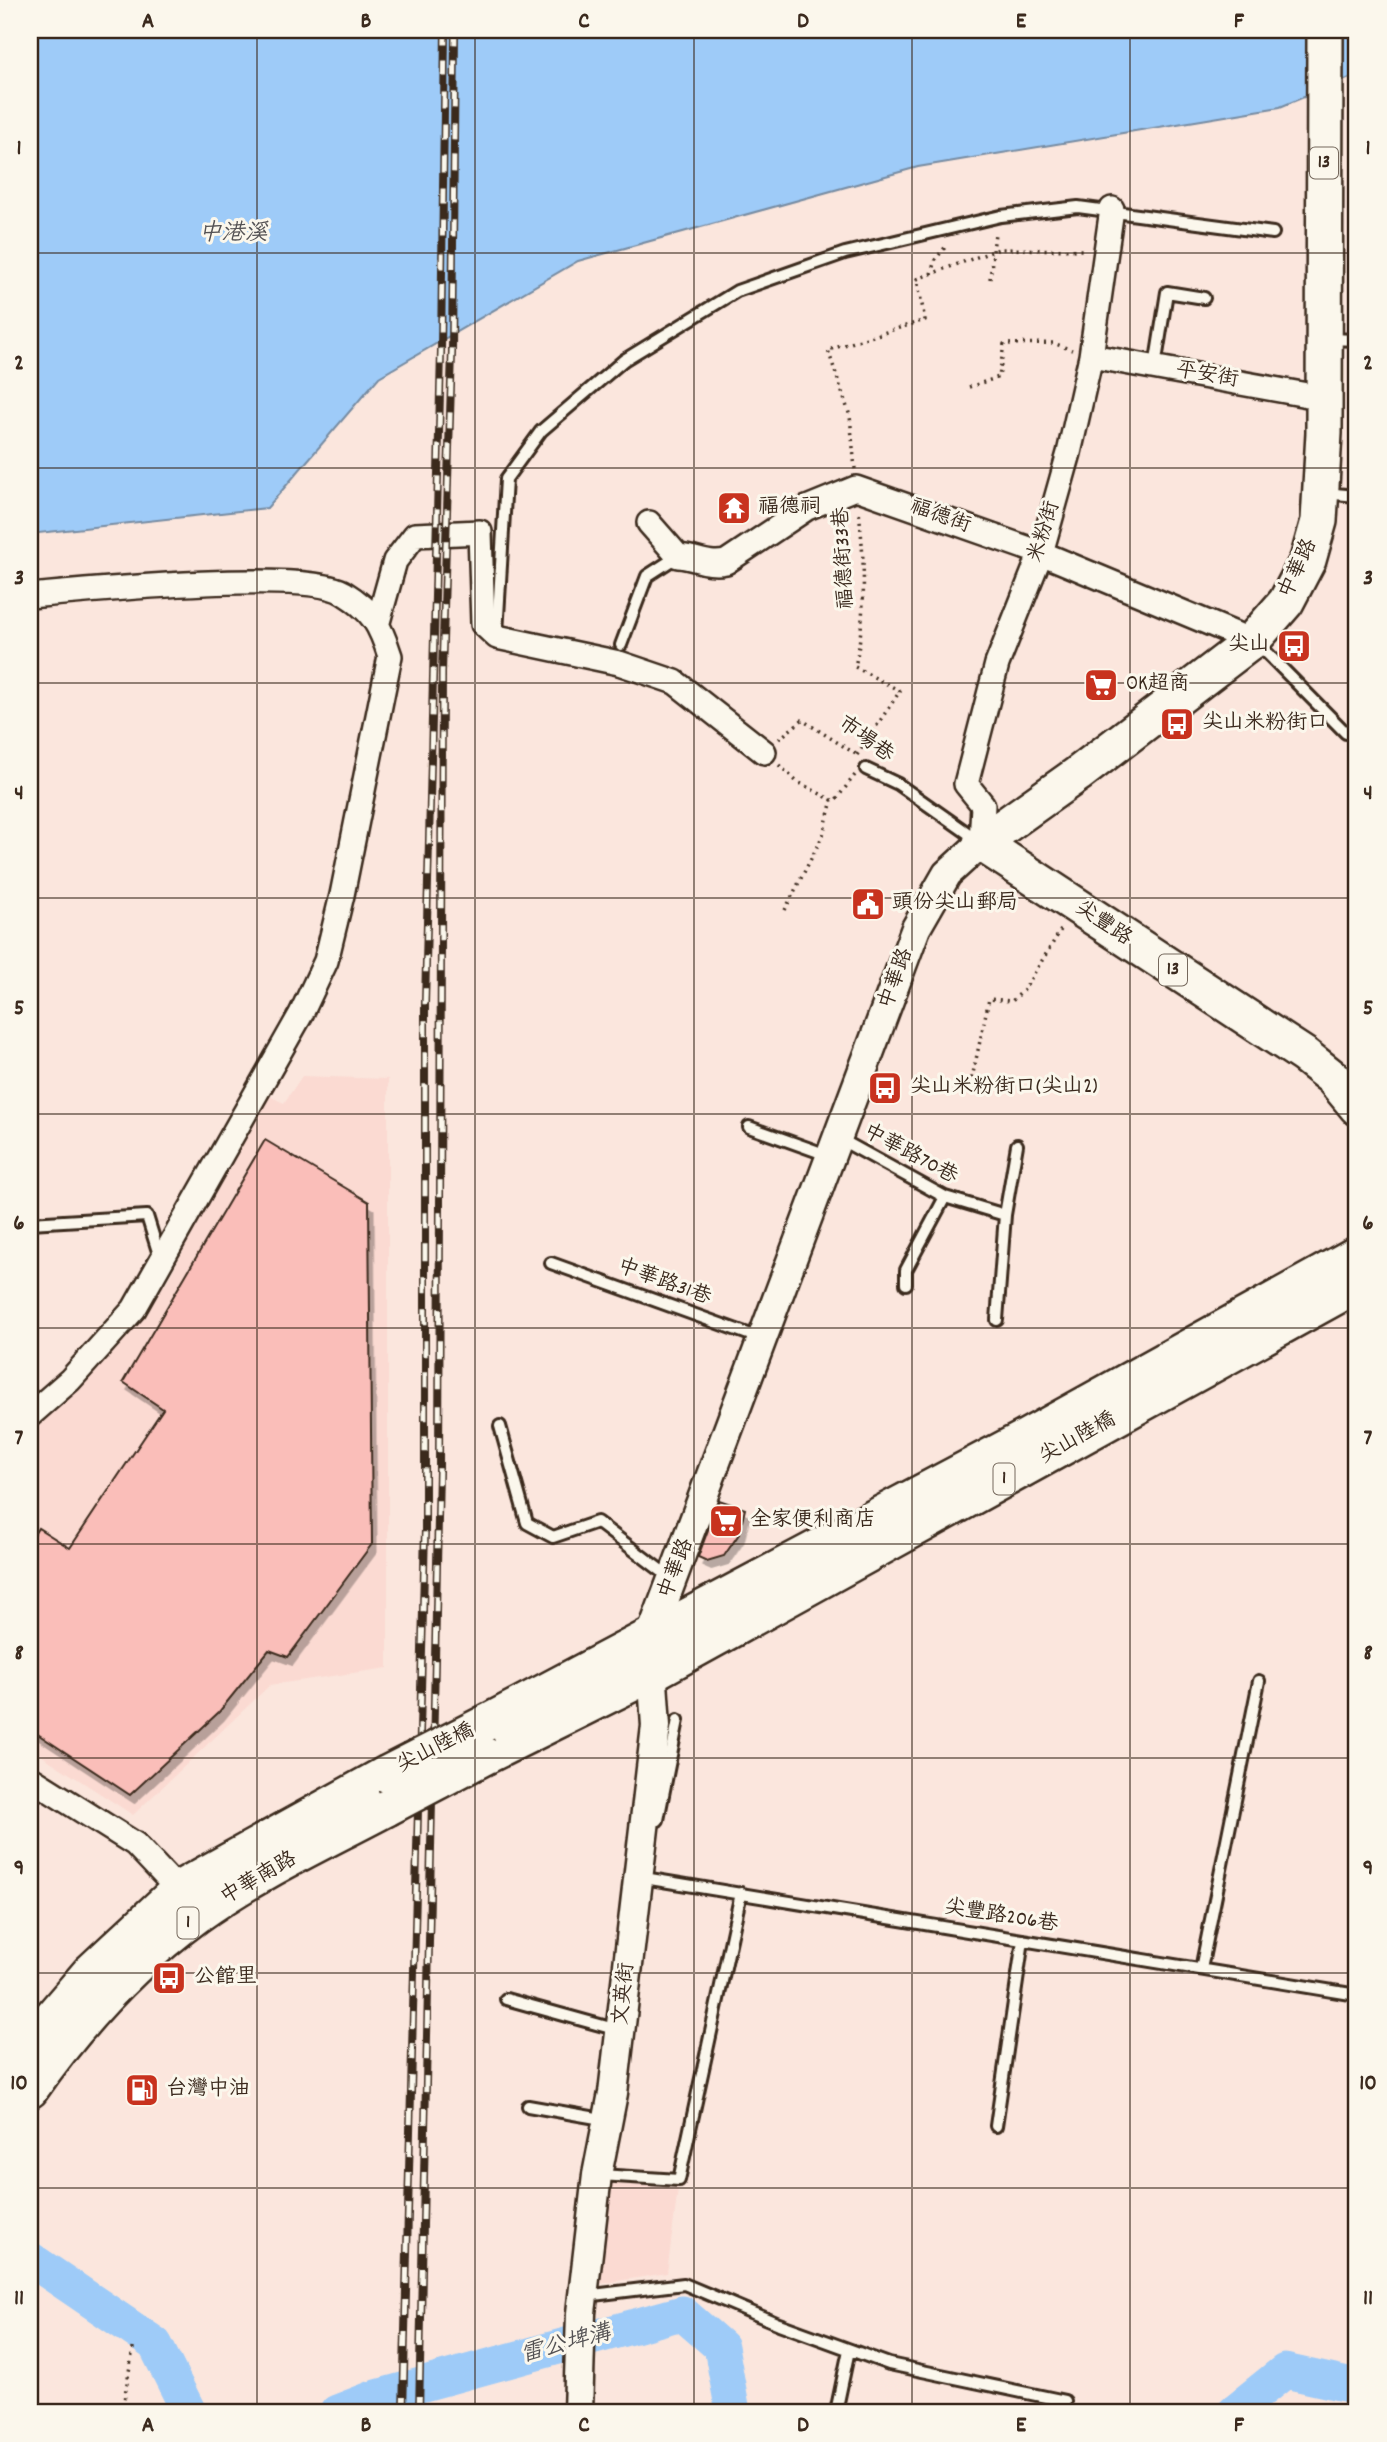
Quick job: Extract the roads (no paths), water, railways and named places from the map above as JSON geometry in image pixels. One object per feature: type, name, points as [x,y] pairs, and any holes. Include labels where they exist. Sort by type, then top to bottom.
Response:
[{"type":"main road","name":"中華路","points":[[981,843],[1078,774],[1252,641],[1286,602],[1308,560],[1320,521],[1324,398],[1340,340],[1324,296],[1325,30]]},
{"type":"main road","name":"尖豐路","points":[[981,843],[1304,1055],[1333,1078],[1357,1107]]},
{"type":"main road","name":"尖山陸橋","points":[[650,1638],[1023,1439],[1357,1254]]},
{"type":"main road","name":"尖山陸橋","points":[[651,1674],[1357,1284]]},
{"type":"main road","name":"1","points":[[486,1740],[650,1638]]},
{"type":"main road","name":"1","points":[[486,1740],[651,1674]]},
{"type":"main road","name":"尖山陸橋","points":[[386,1791],[486,1740]]},
{"type":"main road","name":"中華南路","points":[[30,2042],[67,2019],[145,1958],[188,1902],[386,1791]]},
{"type":"main road","name":"中華南路","points":[[30,2090],[67,2019]]},
{"type":"street","name":"米粉街","points":[[981,843],[983,805],[965,784],[997,664],[1041,553],[1069,453],[1091,356],[1112,209]]},
{"type":"street","name":"平安街","points":[[1091,356],[1324,398]]},
{"type":"street","name":"福德街","points":[[678,556],[690,556],[710,565],[726,562],[807,508],[856,488],[1041,553],[1252,641]]},
{"type":"street","points":[[649,523],[678,556]]},
{"type":"street","points":[[378,621],[395,561],[415,535],[480,532],[483,624],[497,637],[619,663],[675,682],[764,752]]},
{"type":"street","points":[[30,596],[298,581],[343,591],[378,621],[390,656],[385,691],[326,961],[301,1014],[134,1309],[70,1380],[30,1415]]},
{"type":"street","name":"中華路","points":[[651,1674],[650,1638],[764,1340],[916,928],[947,874],[981,843]]},
{"type":"street","name":"文英街","points":[[578,2412],[583,2305],[597,2175],[621,2031],[656,1726],[651,1674]]},
{"type":"street","points":[[30,1779],[135,1844],[188,1902]]},
{"type":"lane","points":[[497,637],[506,479],[541,431],[624,360],[737,291],[845,253],[1001,216],[1079,206],[1273,233]]},
{"type":"lane","points":[[1155,367],[1167,292],[1204,299]]},
{"type":"lane","points":[[1321,493],[1357,496]]},
{"type":"lane","points":[[621,645],[647,576],[678,556]]},
{"type":"lane","points":[[1252,641],[1261,644],[1346,733]]},
{"type":"lane","name":"市場巷","points":[[866,769],[898,784],[981,843]]},
{"type":"lane","name":"中華路70巷","points":[[748,1127],[834,1147],[945,1197],[1005,1215]]},
{"type":"lane","points":[[997,1320],[1005,1215],[1017,1145]]},
{"type":"lane","points":[[906,1284],[906,1270],[945,1197]]},
{"type":"lane","points":[[30,1223],[147,1216],[162,1263]]},
{"type":"lane","name":"中華路31巷","points":[[551,1263],[764,1340]]},
{"type":"lane","points":[[500,1426],[527,1523],[553,1537],[597,1522],[674,1580]]},
{"type":"lane","points":[[1200,1969],[1259,1681]]},
{"type":"lane","points":[[638,1877],[649,1865],[678,1720]]},
{"type":"lane","name":"尖豐路206巷","points":[[638,1877],[1357,1995]]},
{"type":"lane","points":[[597,2175],[679,2180],[741,1893]]},
{"type":"lane","points":[[996,2126],[1023,1940]]},
{"type":"lane","points":[[506,1999],[621,2031]]},
{"type":"lane","points":[[528,2106],[608,2120]]},
{"type":"lane","points":[[583,2305],[684,2284],[889,2364],[1065,2401]]},
{"type":"lane","points":[[836,2412],[849,2350]]},
{"type":"water","name":"中港溪","points":[[56,30],[1357,30],[1357,75],[1280,107],[918,167],[578,261],[379,377],[267,508],[30,534],[30,35]]},
{"type":"waterway","name":"雷公埤溝","points":[[30,2259],[155,2344],[189,2412]]},
{"type":"waterway","name":"雷公埤溝","points":[[337,2412],[373,2398],[682,2313],[721,2347],[733,2412]]},
{"type":"waterway","name":"雷公埤溝","points":[[1234,2412],[1285,2371],[1357,2387]]},
{"type":"railway","points":[[403,2412],[425,1530],[425,1004],[441,351],[445,30]]},
{"type":"railway","points":[[419,2412],[439,1471],[442,672],[452,352],[455,30]]},
{"type":"place","name":"福德祠","points":[[734,508]]},
{"type":"place","name":"尖山","points":[[1294,646]]},
{"type":"place","name":"OK超商","points":[[1101,685]]},
{"type":"place","name":"尖山米粉街口","points":[[1177,724]]},
{"type":"place","name":"頭份尖山郵局","points":[[868,904]]},
{"type":"place","name":"尖山米粉街口(尖山2)","points":[[885,1088]]},
{"type":"place","name":"全家便利商店","points":[[726,1521]]},
{"type":"place","name":"公館里","points":[[169,1978]]},
{"type":"place","name":"台灣中油","points":[[142,2090]]}]
